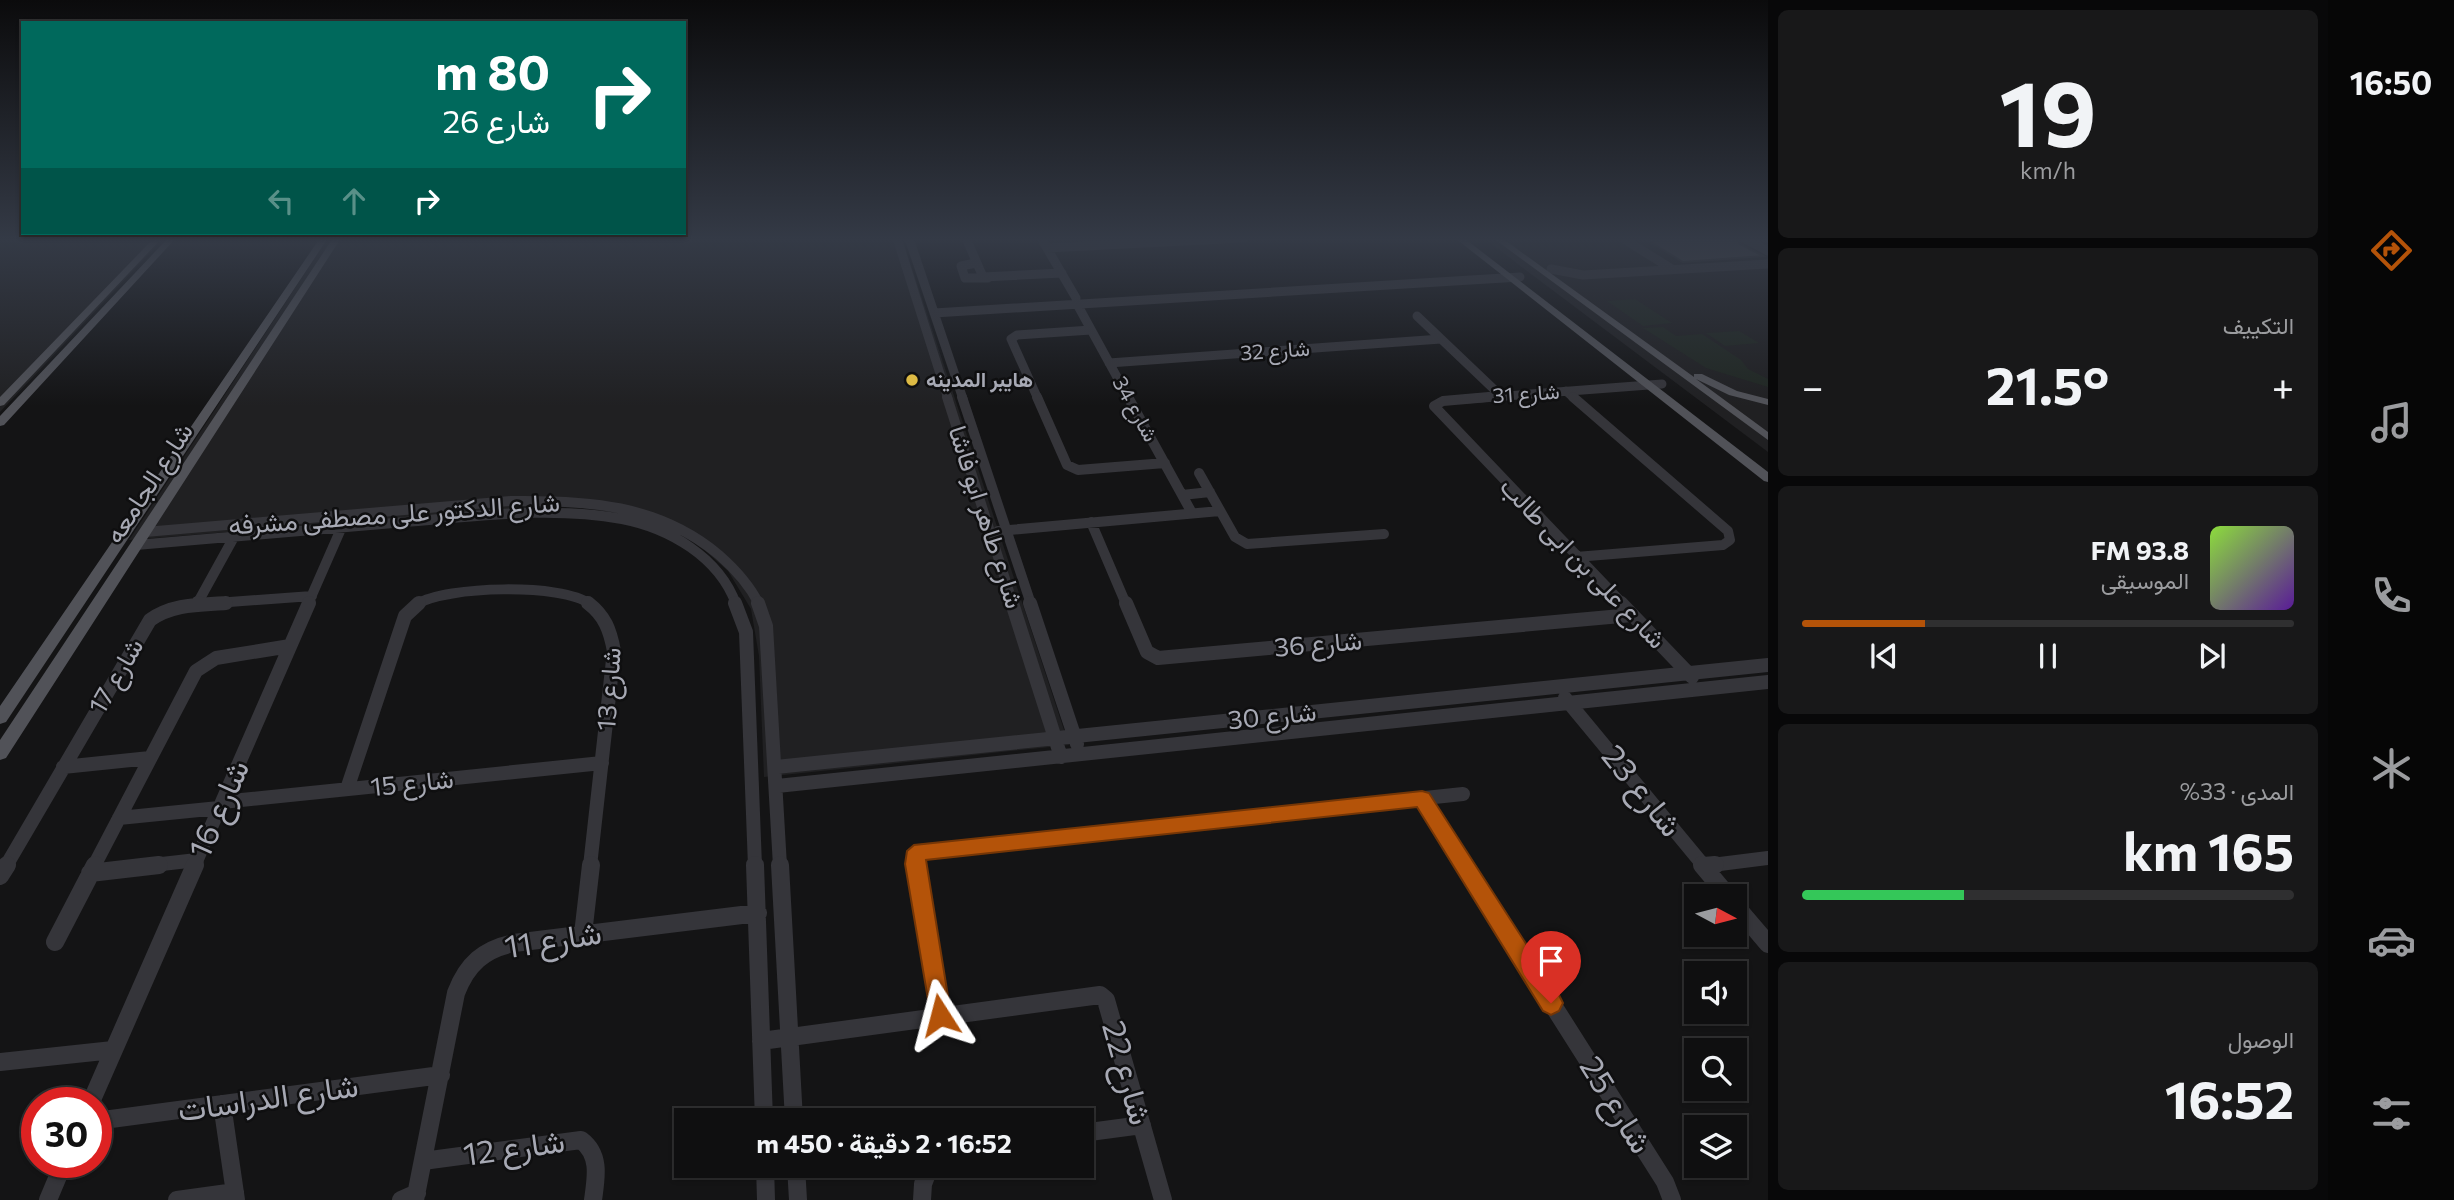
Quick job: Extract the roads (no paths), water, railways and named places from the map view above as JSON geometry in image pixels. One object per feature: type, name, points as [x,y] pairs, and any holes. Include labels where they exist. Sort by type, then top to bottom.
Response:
[{"type":"main road","points":[[0,403],[108,294]]},
{"type":"main road","points":[[0,423],[114,294]]},
{"type":"main road","name":"شارع الجامعه","points":[[0,719],[287,294]]},
{"type":"main road","name":"شارع الجامعه","points":[[0,753],[300,294]]},
{"type":"main road","points":[[1537,294],[1768,478]]},
{"type":"main road","points":[[1539,294],[1768,466]]},
{"type":"main road","points":[[1579,294],[1592,299],[1707,382],[1733,393],[1768,402]]},
{"type":"main road","points":[[1579,294],[1768,438]]},
{"type":"main road","points":[[215,402],[230,401]]},
{"type":"street","name":"شارع طاهر ابو فاشا","points":[[915,294],[1061,757]]},
{"type":"street","name":"شارع طاهر ابو فاشا","points":[[928,294],[1081,754]]},
{"type":"street","name":"شارع 34","points":[[1072,294],[1192,513]]},
{"type":"street","points":[[933,310],[1189,294]]},
{"type":"street","points":[[1417,316],[1501,396]]},
{"type":"street","points":[[1091,331],[1017,335],[1011,339],[1067,465],[1078,470],[1165,463]]},
{"type":"street","name":"شارع 32","points":[[1109,363],[1441,339]]},
{"type":"street","name":"شارع 31","points":[[1462,437],[1436,410],[1435,404],[1501,396],[1662,384]]},
{"type":"street","points":[[1566,391],[1728,531],[1730,540],[1723,545],[1576,556]]},
{"type":"street","name":"شارع على بن ابى طالب","points":[[1462,437],[1703,689]]},
{"type":"street","points":[[1199,473],[1235,537],[1251,545],[1384,534]]},
{"type":"street","points":[[1182,495],[1210,492]]},
{"type":"street","name":"شارع الدكتور على مصطفى مشرفه","points":[[136,545],[234,537],[502,503],[562,501],[626,508],[674,523],[695,533],[723,555],[752,589],[762,608],[766,626],[793,1108]]},
{"type":"street","points":[[991,532],[1220,511]]},
{"type":"street","name":"شارع الدكتور على مصطفى مشرفه","points":[[145,531],[568,512],[614,516],[664,532],[703,556],[732,590],[746,632],[761,1041]]},
{"type":"street","name":"شارع 16","points":[[97,1087],[344,522]]},
{"type":"street","name":"شارع 36","points":[[1091,522],[1147,652],[1158,658],[1632,615]]},
{"type":"street","points":[[197,605],[234,537]]},
{"type":"street","name":"شارع 13","points":[[347,789],[405,615],[414,605],[429,598],[530,589],[571,594],[593,605],[607,621],[614,640],[583,934]]},
{"type":"street","name":"شارع 17","points":[[0,876],[145,625],[165,610],[312,596]]},
{"type":"street","points":[[55,942],[201,666],[216,657],[290,646]]},
{"type":"street","name":"شارع 30","points":[[776,767],[1768,665]]},
{"type":"street","name":"شارع 30","points":[[777,786],[1768,682]]},
{"type":"street","name":"شارع 23","points":[[1556,687],[1718,884]]},
{"type":"street","points":[[751,719],[771,717]]},
{"type":"street","points":[[63,767],[150,758]]},
{"type":"street","name":"شارع 15","points":[[220,804],[602,763]]},
{"type":"street","points":[[940,1015],[914,857],[921,851],[1463,794]]},
{"type":"street","name":"شارع 25","points":[[1422,799],[1665,1182],[1672,1200]]},
{"type":"street","points":[[119,818],[220,804]]},
{"type":"street","points":[[1703,866],[1768,858]]},
{"type":"street","points":[[90,873],[197,860]]},
{"type":"street","name":"شارع 11","points":[[411,1198],[423,1161],[456,993],[470,964],[483,953],[498,945],[758,913]]},
{"type":"street","points":[[1747,919],[1768,944]]},
{"type":"street","name":"شارع 22","points":[[761,1041],[940,1015],[1103,996],[1163,1200]]},
{"type":"street","points":[[761,1041],[764,1108]]},
{"type":"street","points":[[0,1062],[113,1050]]},
{"type":"street","name":"شارع الدراسات","points":[[112,1119],[441,1075]]},
{"type":"street","points":[[177,1200],[235,1196],[222,1104]]},
{"type":"street","points":[[1094,1131],[1142,1125]]},
{"type":"street","name":"شارع 12","points":[[423,1161],[581,1140],[594,1151],[596,1160],[593,1200]]},
{"type":"street","points":[[47,1200],[57,1178]]},
{"type":"street","points":[[765,1178],[766,1200]]},
{"type":"street","points":[[797,1178],[798,1200]]},
{"type":"street","points":[[922,1200],[925,1178]]},
{"type":"place","name":"هايبر المدينه","points":[[912,380]]}]
